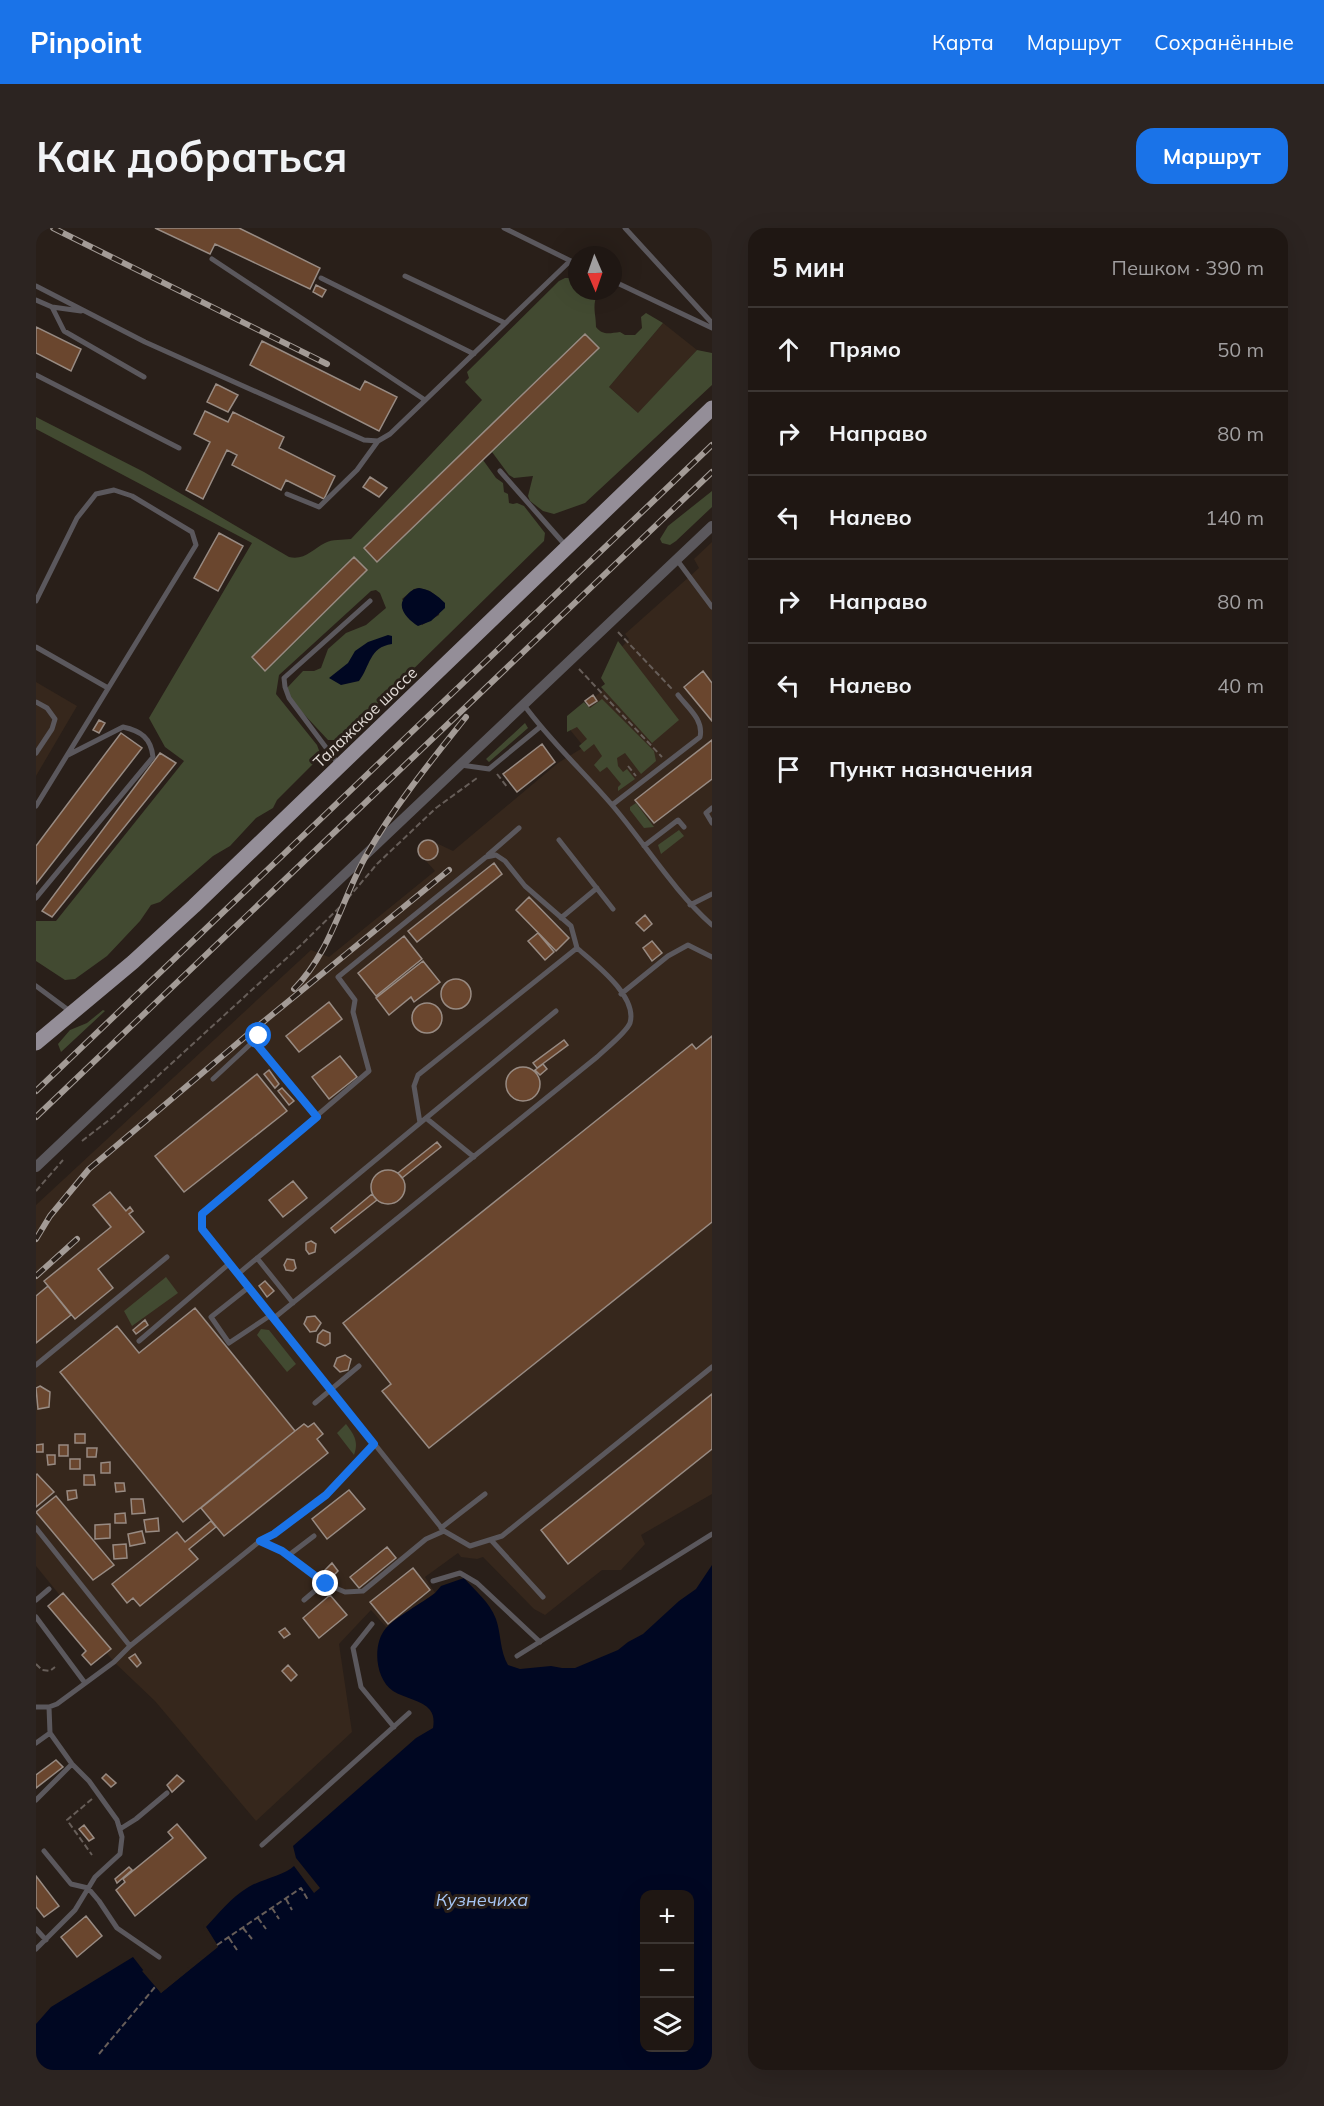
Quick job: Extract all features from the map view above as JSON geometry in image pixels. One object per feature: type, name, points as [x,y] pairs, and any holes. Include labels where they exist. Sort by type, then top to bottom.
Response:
[{"type":"main road","name":"Талажское шоссе","points":[[36,1043],[73,1014],[194,906],[712,408]]},
{"type":"street","points":[[36,1167],[712,526]]},
{"type":"lane","points":[[504,228],[568,260]]},
{"type":"lane","points":[[626,228],[712,323]]},
{"type":"lane","points":[[212,259],[425,400]]},
{"type":"lane","points":[[287,494],[319,507],[357,470],[378,441],[390,434],[568,263]]},
{"type":"lane","points":[[405,276],[505,323]]},
{"type":"lane","points":[[321,278],[474,354]]},
{"type":"lane","points":[[622,285],[712,327]]},
{"type":"lane","points":[[36,286],[145,342],[364,440],[378,441]]},
{"type":"lane","points":[[36,300],[52,307],[85,312]]},
{"type":"lane","points":[[52,307],[64,331],[144,377]]},
{"type":"lane","points":[[36,375],[179,448]]},
{"type":"lane","points":[[500,471],[567,547]]},
{"type":"lane","points":[[36,601],[77,518],[96,494],[114,490],[132,496],[192,532],[196,545],[36,806]]},
{"type":"lane","points":[[677,560],[712,607]]},
{"type":"lane","points":[[340,766],[289,698],[285,678],[370,601]]},
{"type":"lane","points":[[36,647],[108,688]]},
{"type":"lane","points":[[612,805],[700,737],[702,729],[698,720],[678,695]]},
{"type":"lane","points":[[36,702],[47,708],[55,719],[52,729],[36,753]]},
{"type":"lane","points":[[524,705],[540,727],[612,805],[690,905],[712,925]]},
{"type":"lane","points":[[36,898],[153,756],[151,744],[145,735],[123,727],[68,755]]},
{"type":"lane","points":[[461,765],[489,769],[540,727]]},
{"type":"lane","points":[[712,808],[706,813],[712,823]]},
{"type":"lane","points":[[644,846],[678,820],[684,827]]},
{"type":"lane","points":[[519,828],[338,977],[355,1000],[353,1012],[369,1071],[202,1214],[202,1229],[442,1529],[470,1546],[502,1536],[712,1367]]},
{"type":"lane","points":[[559,840],[613,909]]},
{"type":"lane","points":[[249,1287],[211,1317],[229,1343],[292,1303],[597,1057],[625,1030],[630,1022],[629,1006],[612,979],[577,948],[570,926],[525,886],[505,861],[496,855],[486,857]]},
{"type":"lane","points":[[561,918],[597,888]]},
{"type":"lane","points":[[690,905],[712,894]]},
{"type":"lane","points":[[621,994],[668,956],[688,945],[712,957]]},
{"type":"lane","points":[[420,1123],[414,1086],[418,1075],[577,948]]},
{"type":"lane","points":[[36,986],[73,1014]]},
{"type":"lane","points":[[238,1274],[556,1011]]},
{"type":"lane","points":[[213,1079],[259,1036]]},
{"type":"lane","points":[[254,1041],[317,1117]]},
{"type":"lane","points":[[426,1118],[474,1157]]},
{"type":"lane","points":[[36,1365],[167,1257]]},
{"type":"lane","points":[[258,1258],[292,1303]]},
{"type":"lane","points":[[139,1341],[230,1263]]},
{"type":"lane","points":[[315,1403],[359,1366]]},
{"type":"lane","points":[[36,1707],[49,1707],[114,1662],[130,1646],[260,1541],[274,1534],[326,1495],[374,1444]]},
{"type":"lane","points":[[260,1541],[289,1555],[324,1582],[345,1592],[363,1591],[485,1494]]},
{"type":"lane","points":[[36,1528],[130,1646]]},
{"type":"lane","points":[[517,1656],[712,1534]]},
{"type":"lane","points":[[289,1555],[314,1536]]},
{"type":"lane","points":[[490,1540],[543,1597]]},
{"type":"lane","points":[[433,1581],[460,1573],[477,1583],[540,1642]]},
{"type":"lane","points":[[304,1600],[324,1582]]},
{"type":"lane","points":[[36,1600],[49,1589]]},
{"type":"lane","points":[[36,1617],[85,1683]]},
{"type":"lane","points":[[372,1623],[353,1648],[361,1687],[394,1727]]},
{"type":"lane","points":[[36,1949],[75,1910],[95,1877],[120,1854],[122,1837],[117,1820],[90,1781],[72,1764],[50,1733],[49,1707]]},
{"type":"lane","points":[[262,1845],[409,1713]]},
{"type":"lane","points":[[36,1743],[50,1733]]},
{"type":"lane","points":[[36,1800],[72,1764]]},
{"type":"lane","points":[[120,1829],[167,1793]]},
{"type":"lane","points":[[44,1851],[71,1884],[88,1888],[117,1928],[159,1957]]},
{"type":"lane","points":[[36,1929],[46,1940]]},
{"type":"path","points":[[610,624],[678,695]]},
{"type":"path","points":[[571,661],[667,764]]},
{"type":"path","points":[[80,1143],[113,1117],[301,945],[344,903],[377,864],[436,808],[489,769]]},
{"type":"path","points":[[497,774],[508,788]]},
{"type":"path","points":[[37,1189],[64,1158]]},
{"type":"path","points":[[36,1664],[42,1670],[50,1671],[55,1667]]},
{"type":"path","points":[[92,1855],[67,1820],[95,1797]]},
{"type":"path","points":[[218,1945],[301,1888],[308,1900]]},
{"type":"path","points":[[286,1899],[292,1910]]},
{"type":"path","points":[[272,1908],[279,1919]]},
{"type":"path","points":[[258,1918],[266,1929]]},
{"type":"path","points":[[243,1928],[252,1939]]},
{"type":"path","points":[[229,1938],[237,1950]]},
{"type":"path","points":[[99,2054],[155,1987]]},
{"type":"shaded area","points":[[663,323],[697,350],[639,414],[609,387]]},
{"type":"shaded area","points":[[712,542],[712,1494],[641,1535],[645,1544],[621,1570],[602,1570],[545,1615],[534,1609],[483,1557],[477,1559],[461,1557],[458,1553],[425,1577],[435,1593],[387,1628],[371,1610],[339,1644],[352,1732],[256,1821],[155,1701],[114,1662],[36,1566],[36,1205],[311,950],[329,957],[435,871],[418,852],[422,841],[430,840],[453,851],[558,763],[584,747],[571,731],[569,718],[608,686],[618,651],[629,639],[625,634],[699,568],[694,559]]},
{"type":"shaded area","points":[[36,682],[77,706],[36,776]]},
{"type":"green space","points":[[565,278],[568,278],[568,300],[596,300],[594,307],[596,327],[601,332],[635,335],[642,328],[641,317],[646,313],[663,323],[609,387],[638,413],[697,350],[712,353],[712,385],[585,503],[554,514],[543,511],[530,501],[528,496],[533,476],[514,478],[509,475],[492,452],[483,460],[496,478],[503,483],[509,503],[524,506],[545,533],[544,541],[344,737],[339,740],[328,740],[288,697],[287,688],[303,671],[314,671],[321,668],[328,649],[346,633],[366,625],[386,608],[380,593],[376,590],[371,591],[279,675],[276,694],[317,745],[321,756],[277,800],[273,808],[256,818],[230,846],[213,856],[160,902],[151,905],[140,921],[107,956],[75,979],[65,980],[36,961],[36,921],[56,921],[184,761],[165,747],[149,718],[252,543],[36,429],[36,417],[144,472],[294,558],[308,554],[334,540],[351,539],[482,400],[465,382],[469,378],[467,372],[559,281]],"holes":[[[419,588],[430,591],[441,600],[439,615],[422,625],[402,599],[414,589]]]},
{"type":"green space","points":[[712,491],[712,507],[676,541],[670,545],[662,543],[660,539],[668,526]]},
{"type":"green space","points":[[618,641],[679,720],[652,743],[601,687],[605,684],[601,678]]},
{"type":"green space","points":[[602,699],[654,751],[656,761],[641,774],[625,753],[617,758],[618,766],[623,772],[627,769],[635,779],[618,791],[621,784],[607,767],[600,772],[594,765],[602,756],[594,744],[584,752],[579,746],[587,739],[577,727],[567,732],[567,716],[584,702],[590,708]]},
{"type":"green space","points":[[525,723],[528,728],[489,762],[486,759]]},
{"type":"green space","points":[[636,803],[654,827],[644,828],[630,810],[630,807]]},
{"type":"green space","points":[[679,830],[684,836],[661,854],[658,845]]},
{"type":"green space","points":[[103,1010],[105,1011],[61,1052],[58,1044],[70,1030],[87,1023]]},
{"type":"green space","points":[[166,1277],[178,1293],[132,1326],[124,1311]]},
{"type":"green space","points":[[261,1329],[269,1330],[296,1364],[287,1372],[257,1335]]},
{"type":"green space","points":[[346,1424],[355,1438],[354,1455],[337,1433]]},
{"type":"water","points":[[419,588],[436,595],[445,603],[445,608],[431,621],[418,626],[404,612],[402,604],[403,599],[410,592]]},
{"type":"water","points":[[388,635],[392,636],[392,644],[374,653],[359,681],[341,685],[329,678],[348,663],[355,651],[368,642]]},
{"type":"water","name":"Кузнечиха","points":[[712,1565],[712,2070],[36,2070],[36,2024],[51,2007],[133,1957],[161,1993],[218,1946],[206,1927],[247,1888],[294,1866],[314,1893],[320,1888],[296,1858],[293,1846],[416,1738],[433,1728],[433,1716],[427,1707],[387,1686],[379,1670],[377,1652],[386,1628],[435,1593],[441,1586],[464,1578],[493,1613],[508,1665],[520,1669],[551,1666],[575,1668],[618,1650],[643,1634],[679,1601],[696,1589]]},
{"type":"pier","points":[[204,1924],[218,1947],[161,1993],[142,1971],[145,1969],[161,1989],[214,1946],[203,1928]]},
{"type":"building","points":[[155,228],[239,228],[320,268],[310,289],[215,244],[210,254]]},
{"type":"building","points":[[316,285],[326,290],[322,297],[313,292]]},
{"type":"building","points":[[36,327],[81,349],[71,371],[36,353]]},
{"type":"building","points":[[585,334],[599,348],[377,562],[364,548]]},
{"type":"building","points":[[262,341],[360,390],[365,381],[397,397],[379,431],[250,365]]},
{"type":"building","points":[[216,384],[238,395],[228,412],[207,402]]},
{"type":"building","points":[[205,411],[228,422],[233,412],[284,437],[279,448],[335,476],[324,499],[286,480],[281,490],[232,465],[237,455],[227,450],[203,499],[186,490],[210,442],[194,434]]},
{"type":"building","points":[[370,477],[387,488],[379,497],[363,487]]},
{"type":"building","points":[[219,533],[243,546],[218,591],[194,578]]},
{"type":"building","points":[[354,557],[367,570],[265,671],[252,657]]},
{"type":"building","points":[[703,671],[712,683],[712,721],[684,687]]},
{"type":"building","points":[[593,695],[597,701],[589,706],[585,701]]},
{"type":"building","points":[[99,720],[105,723],[99,733],[93,730]]},
{"type":"building","points":[[121,733],[142,748],[36,884],[36,846]]},
{"type":"building","points":[[712,740],[712,779],[654,823],[635,800]]},
{"type":"building","points":[[542,744],[555,762],[517,792],[503,774]]},
{"type":"building","points":[[160,753],[176,763],[52,917],[42,911]]},
{"type":"building","points":[[428,840],[435,843],[438,850],[435,857],[428,860],[421,857],[418,850],[421,843]]},
{"type":"building","points":[[494,863],[502,874],[417,942],[408,931]]},
{"type":"building","points":[[529,897],[569,938],[556,951],[516,910]]},
{"type":"building","points":[[645,915],[652,924],[644,931],[636,923]]},
{"type":"building","points":[[538,933],[554,952],[545,960],[528,941]]},
{"type":"building","points":[[404,936],[422,959],[376,996],[358,973]]},
{"type":"building","points":[[652,941],[662,953],[652,961],[643,948]]},
{"type":"building","points":[[423,961],[440,982],[414,1002],[411,997],[389,1015],[376,998]]},
{"type":"building","points":[[456,979],[462,980],[470,988],[470,1000],[462,1008],[456,1009],[450,1008],[442,1000],[441,994],[442,988],[450,980]]},
{"type":"building","points":[[329,1002],[342,1019],[299,1052],[286,1036]]},
{"type":"building","points":[[427,1003],[433,1004],[441,1012],[441,1024],[433,1032],[427,1033],[421,1032],[413,1024],[412,1018],[413,1012],[421,1004]]},
{"type":"building","points":[[712,1036],[712,1222],[429,1448],[382,1391],[391,1384],[343,1323],[692,1044],[696,1049]]},
{"type":"building","points":[[564,1040],[568,1045],[537,1068],[533,1063]]},
{"type":"building","points":[[340,1056],[357,1077],[329,1099],[312,1077]]},
{"type":"building","points":[[543,1064],[547,1069],[540,1075],[535,1070]]},
{"type":"building","points":[[523,1067],[535,1072],[540,1084],[535,1096],[523,1101],[511,1096],[506,1084],[511,1072]]},
{"type":"building","points":[[269,1070],[279,1084],[275,1088],[264,1074]]},
{"type":"building","points":[[257,1074],[287,1111],[184,1192],[155,1156]]},
{"type":"building","points":[[282,1088],[294,1101],[289,1105],[278,1091]]},
{"type":"building","points":[[437,1142],[441,1147],[402,1178],[398,1173]]},
{"type":"building","points":[[388,1170],[400,1175],[405,1187],[400,1199],[388,1204],[376,1199],[371,1187],[376,1175]]},
{"type":"building","points":[[293,1181],[307,1198],[283,1217],[269,1200]]},
{"type":"building","points":[[110,1192],[126,1211],[130,1207],[133,1211],[129,1214],[144,1232],[98,1269],[113,1288],[75,1319],[44,1281],[111,1227],[93,1205]]},
{"type":"building","points":[[372,1194],[377,1200],[335,1233],[331,1228]]},
{"type":"building","points":[[311,1241],[316,1244],[315,1252],[309,1254],[306,1250],[306,1243]]},
{"type":"building","points":[[287,1259],[294,1260],[296,1268],[293,1271],[286,1270],[284,1265]]},
{"type":"building","points":[[265,1281],[274,1291],[267,1297],[259,1286]]},
{"type":"building","points":[[48,1286],[71,1315],[36,1343],[36,1296]]},
{"type":"building","points":[[195,1308],[295,1431],[183,1522],[60,1372],[117,1326],[139,1353]]},
{"type":"building","points":[[315,1316],[321,1323],[316,1331],[310,1332],[304,1324],[307,1317]]},
{"type":"building","points":[[145,1320],[148,1325],[136,1334],[133,1330]]},
{"type":"building","points":[[323,1330],[330,1333],[330,1343],[325,1346],[317,1342],[318,1335]]},
{"type":"building","points":[[345,1355],[351,1359],[348,1370],[340,1372],[334,1366],[337,1358]]},
{"type":"building","points":[[40,1386],[50,1392],[49,1407],[38,1409],[36,1388]]},
{"type":"building","points":[[712,1394],[712,1449],[568,1564],[541,1530]]},
{"type":"building","points":[[314,1423],[323,1434],[317,1439],[328,1453],[224,1536],[201,1508],[304,1424],[308,1427]]},
{"type":"building","points":[[75,1434],[85,1434],[85,1443],[75,1443]]},
{"type":"building","points":[[43,1444],[43,1452],[36,1452],[36,1445]]},
{"type":"building","points":[[59,1445],[68,1445],[68,1456],[59,1456]]},
{"type":"building","points":[[87,1448],[97,1448],[96,1457],[87,1457]]},
{"type":"building","points":[[47,1455],[55,1455],[55,1464],[48,1465]]},
{"type":"building","points":[[70,1459],[80,1459],[80,1469],[70,1469]]},
{"type":"building","points":[[110,1462],[110,1473],[101,1473],[101,1463]]},
{"type":"building","points":[[36,1475],[54,1492],[36,1507]]},
{"type":"building","points":[[84,1475],[94,1475],[95,1485],[84,1485]]},
{"type":"building","points":[[115,1483],[124,1483],[125,1491],[116,1492]]},
{"type":"building","points":[[76,1490],[77,1498],[68,1500],[67,1491]]},
{"type":"building","points":[[349,1490],[365,1509],[327,1539],[312,1519]]},
{"type":"building","points":[[56,1496],[114,1565],[93,1580],[36,1512]]},
{"type":"building","points":[[131,1499],[143,1499],[145,1513],[132,1514]]},
{"type":"building","points":[[125,1513],[126,1523],[115,1523],[115,1514]]},
{"type":"building","points":[[158,1518],[159,1531],[146,1532],[144,1520]]},
{"type":"building","points":[[211,1521],[216,1527],[189,1549],[198,1559],[140,1606],[133,1598],[127,1603],[112,1584],[177,1532],[185,1542]]},
{"type":"building","points":[[110,1524],[110,1538],[95,1539],[95,1525]]},
{"type":"building","points":[[142,1531],[145,1543],[130,1546],[128,1534]]},
{"type":"building","points":[[126,1544],[127,1558],[114,1559],[113,1545]]},
{"type":"building","points":[[387,1547],[396,1558],[359,1588],[350,1577]]},
{"type":"building","points":[[332,1563],[338,1571],[331,1578],[325,1570]]},
{"type":"building","points":[[413,1568],[430,1590],[388,1624],[370,1602]]},
{"type":"building","points":[[63,1593],[111,1649],[91,1665],[82,1655],[86,1651],[48,1606]]},
{"type":"building","points":[[330,1595],[347,1615],[319,1638],[303,1618]]},
{"type":"building","points":[[285,1628],[290,1634],[284,1638],[279,1632]]},
{"type":"building","points":[[135,1654],[141,1663],[137,1667],[129,1658]]},
{"type":"building","points":[[288,1665],[297,1675],[291,1681],[282,1671]]},
{"type":"building","points":[[56,1760],[63,1767],[36,1788],[36,1775]]},
{"type":"building","points":[[106,1774],[116,1783],[111,1787],[102,1778]]},
{"type":"building","points":[[177,1775],[184,1781],[172,1792],[167,1785]]},
{"type":"building","points":[[177,1824],[206,1858],[135,1916],[116,1890],[125,1882],[123,1879],[173,1838],[168,1832]]},
{"type":"building","points":[[84,1825],[94,1838],[89,1841],[79,1829]]},
{"type":"building","points":[[129,1867],[132,1870],[117,1883],[115,1879]]},
{"type":"building","points":[[36,1876],[59,1906],[44,1917],[36,1907]]},
{"type":"building","points":[[86,1916],[102,1936],[77,1957],[61,1937]]},
{"type":"railway","points":[[53,228],[327,364]]},
{"type":"railway","points":[[36,1091],[712,445]]},
{"type":"railway","points":[[36,1117],[712,472]]},
{"type":"railway","points":[[294,989],[307,974],[327,942],[358,871],[389,818],[466,717]]},
{"type":"railway","points":[[36,1239],[50,1216],[89,1169],[246,1036],[449,870]]},
{"type":"railway","points":[[36,1276],[77,1239]]},
{"type":"route","points":[[259,1036],[254,1041],[317,1117],[202,1214],[202,1229],[374,1444],[326,1495],[274,1534],[260,1541],[282,1551],[326,1584]]}]
